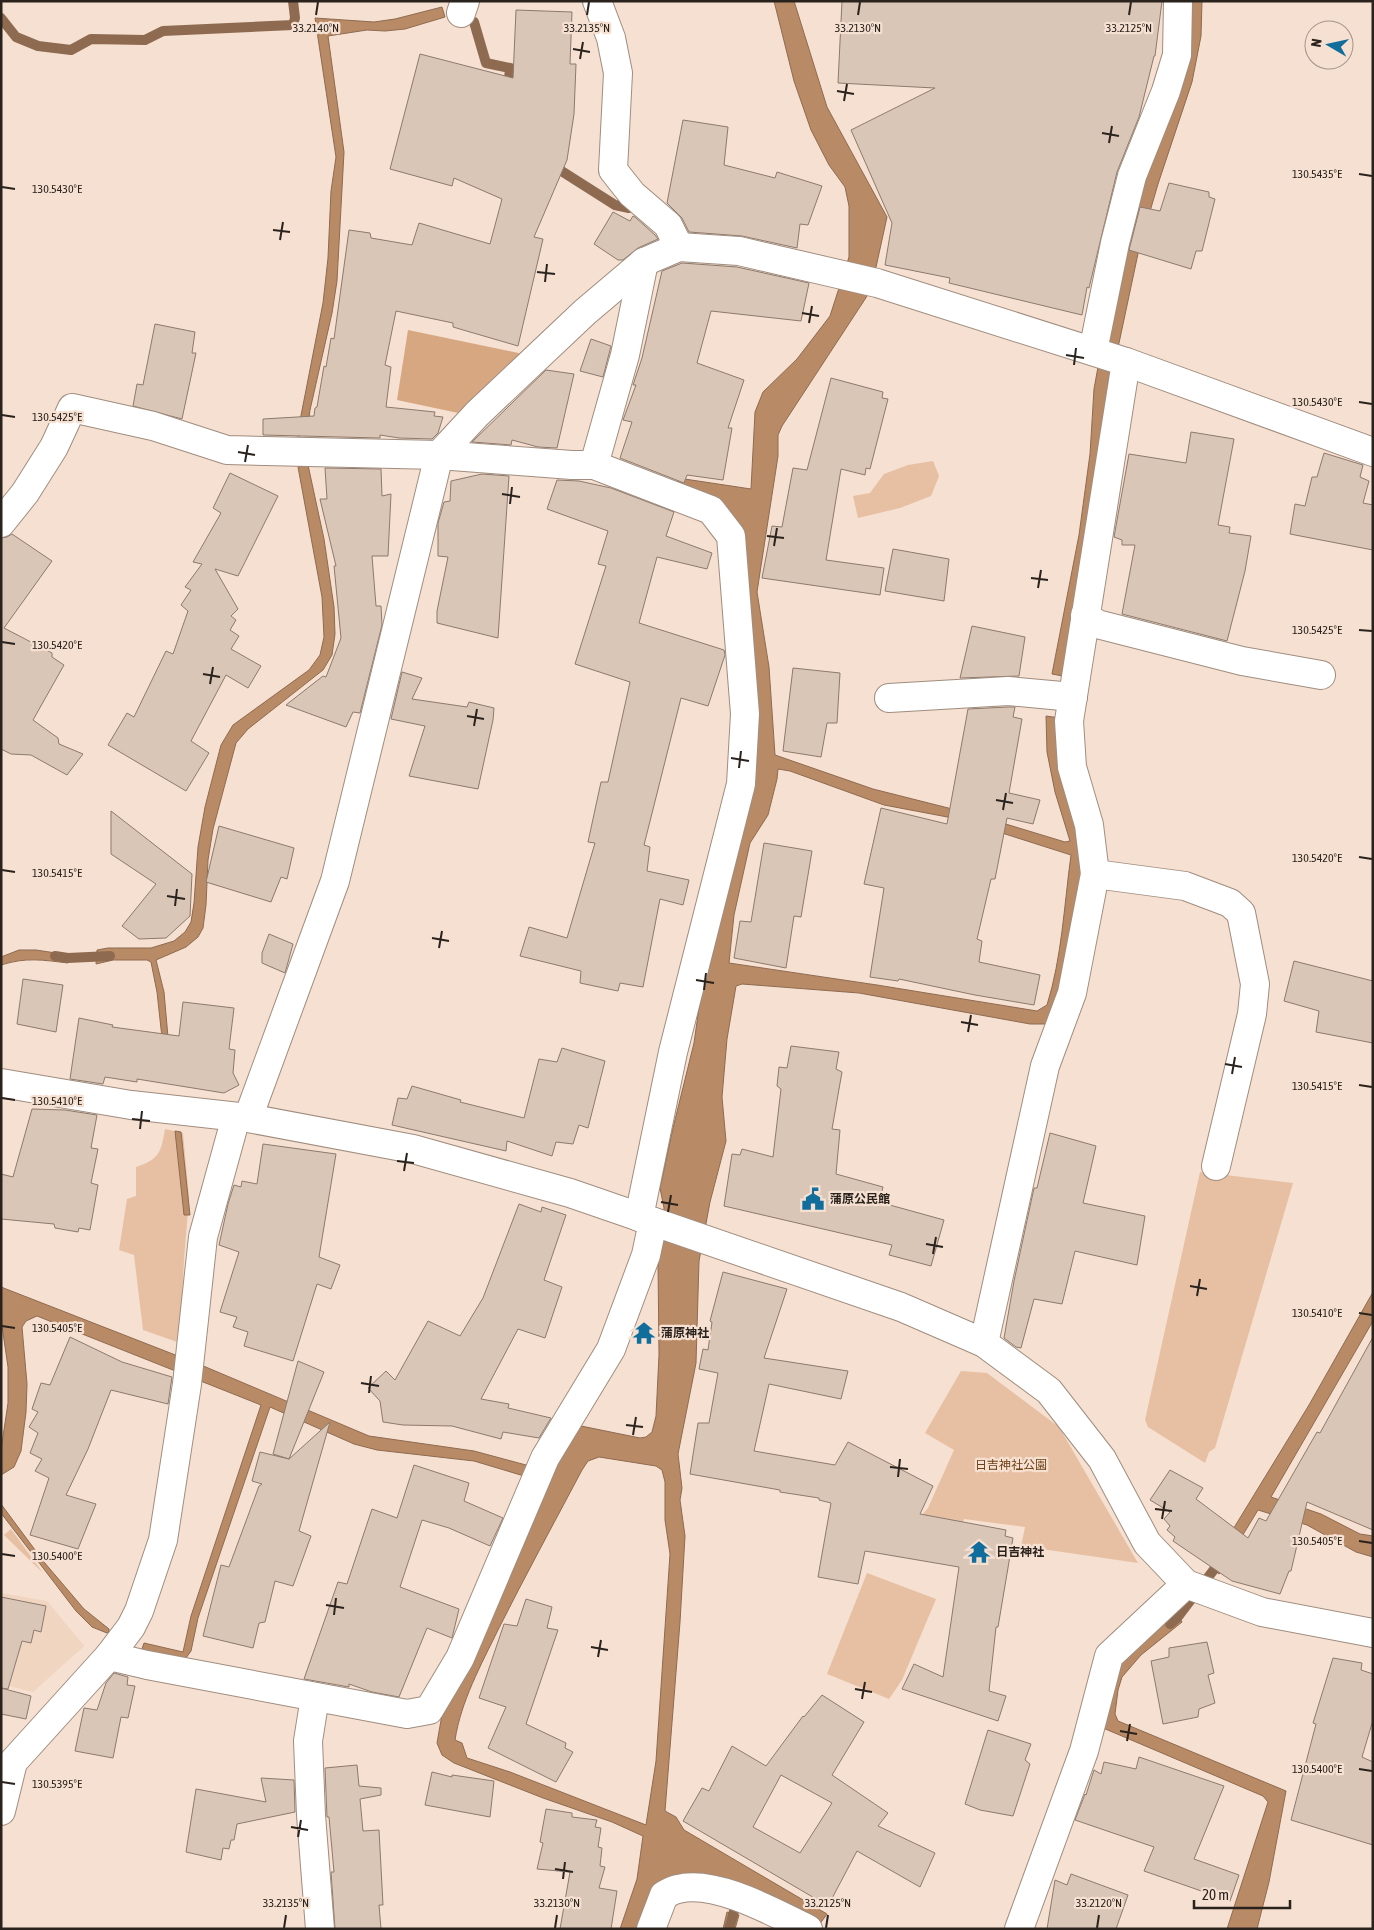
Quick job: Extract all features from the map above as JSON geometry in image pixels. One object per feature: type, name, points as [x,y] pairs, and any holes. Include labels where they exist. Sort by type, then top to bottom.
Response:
[{"type":"street","points":[[597,1],[612,38],[618,73],[613,170],[632,194],[668,225],[679,246]]},
{"type":"street","points":[[984,1343],[1045,1066],[1072,993],[1096,874],[1089,825],[1072,767],[1069,721],[1086,615],[1108,356],[1115,243],[1132,176],[1166,91],[1177,55],[1178,1]]},
{"type":"street","points":[[1,1811],[13,1762],[109,1656],[139,1612],[163,1540],[187,1384],[203,1237],[242,1118],[335,881],[439,455],[477,414],[586,312],[644,262],[679,246],[739,251],[853,277],[1108,356],[1373,452]]},
{"type":"street","points":[[594,464],[625,355],[644,262]]},
{"type":"street","points":[[1,523],[26,494],[54,447],[72,408],[153,426],[227,450],[439,455],[572,465],[594,464],[665,490],[711,510],[731,536],[744,714],[741,784],[673,1052],[646,1255],[611,1349],[545,1458],[460,1658],[429,1710],[407,1714],[147,1665],[109,1656]]},
{"type":"street","points":[[1086,615],[1097,624],[1242,661],[1321,674]]},
{"type":"street","points":[[889,698],[1008,691],[1072,697]]},
{"type":"street","points":[[1096,874],[1185,886],[1230,902],[1241,913],[1255,984],[1252,1014],[1216,1166]]},
{"type":"street","points":[[1,1083],[131,1105],[242,1118],[413,1150],[570,1193],[901,1307],[984,1343],[1049,1392],[1102,1459],[1147,1543],[1186,1584],[1262,1612],[1373,1633]]},
{"type":"street","points":[[1019,1929],[1084,1751],[1109,1656],[1186,1584]]},
{"type":"street","points":[[315,1697],[308,1741],[310,1815],[320,1929]]},
{"type":"street","points":[[651,1929],[664,1895],[680,1888],[712,1888],[737,1897],[808,1929]]},
{"type":"shaded area","points":[[774,1],[794,1],[827,107],[887,217],[871,290],[778,435],[778,456],[757,592],[769,667],[775,755],[873,789],[976,815],[1065,842],[1070,841],[1055,792],[1047,752],[1046,716],[1060,718],[1085,851],[1069,956],[1048,1024],[1030,1024],[859,993],[742,984],[736,986],[727,1039],[722,1097],[726,1141],[710,1202],[699,1261],[696,1363],[678,1454],[682,1488],[680,1500],[685,1536],[665,1811],[676,1817],[684,1830],[827,1914],[819,1925],[693,1881],[642,1929],[620,1929],[637,1879],[643,1836],[612,1822],[543,1798],[454,1763],[442,1755],[437,1743],[443,1709],[574,1428],[581,1426],[640,1438],[646,1437],[652,1432],[656,1416],[659,1355],[658,1263],[664,1208],[660,1188],[694,1043],[699,1008],[695,997],[726,865],[739,554],[676,487],[678,478],[751,489],[755,412],[763,392],[797,359],[830,316],[849,257],[849,206],[845,187],[829,165],[811,130],[794,81]],"holes":[[[778,769],[790,771],[884,805],[958,819],[1071,855],[1059,950],[1047,1005],[1037,1011],[729,963],[734,915],[750,843],[768,815]],[[599,1457],[656,1466],[662,1470],[665,1482],[665,1520],[670,1554],[656,1761],[646,1825],[510,1772],[467,1758],[462,1743],[455,1740],[462,1711],[472,1684],[508,1610],[582,1470],[588,1461]]]},
{"type":"shaded area","points":[[1184,1],[1202,1],[1201,36],[1192,82],[1158,184],[1139,249],[1119,343],[1108,383],[1109,394],[1068,677],[1052,674],[1079,535],[1090,454],[1094,389],[1104,334]]},
{"type":"shaded area","points":[[442,7],[445,17],[405,29],[367,30],[328,36],[344,152],[337,281],[332,313],[310,410],[307,435],[297,436],[323,303],[328,258],[331,191],[336,157],[315,18],[374,22],[395,19]]},
{"type":"shaded area","points":[[408,330],[523,354],[463,414],[397,400]]},
{"type":"shaded area","points":[[308,465],[324,539],[334,607],[335,634],[332,655],[323,670],[248,729],[236,743],[213,829],[208,860],[203,928],[198,937],[186,947],[156,960],[164,992],[172,1082],[167,1083],[157,992],[151,962],[147,960],[113,960],[96,964],[97,950],[108,948],[151,948],[174,941],[185,932],[191,922],[198,847],[205,807],[221,745],[233,725],[309,670],[320,655],[324,637],[322,597],[298,467]]},
{"type":"shaded area","points":[[19,950],[36,950],[69,955],[68,963],[27,960],[1,965],[1,957]]},
{"type":"shaded area","points":[[175,1131],[181,1132],[190,1215],[184,1215]]},
{"type":"shaded area","points":[[1,1287],[201,1365],[369,1436],[474,1451],[526,1465],[524,1476],[474,1461],[377,1450],[354,1444],[270,1407],[198,1618],[191,1651],[186,1658],[182,1659],[145,1651],[142,1649],[144,1643],[183,1652],[191,1616],[261,1405],[37,1316],[26,1321],[22,1327],[27,1384],[26,1412],[21,1451],[14,1467],[1,1475],[1,1450],[8,1403],[8,1367],[1,1319]]},
{"type":"shaded area","points":[[1373,1292],[1373,1321],[1271,1497],[1321,1514],[1360,1534],[1373,1536],[1373,1557],[1356,1552],[1307,1525],[1258,1510],[1219,1574],[1210,1567],[1309,1405]]},
{"type":"shaded area","points":[[1,1504],[44,1562],[84,1609],[109,1629],[109,1632],[107,1633],[92,1627],[76,1611],[1,1513]]},
{"type":"shaded area","points":[[1,1593],[47,1601],[84,1646],[33,1692],[1,1684]]},
{"type":"shaded area","points":[[1175,1610],[1182,1622],[1141,1655],[1122,1677],[1118,1690],[1115,1714],[1118,1721],[1286,1791],[1269,1882],[1257,1929],[1227,1929],[1268,1802],[1263,1796],[1096,1725],[1109,1673]]},
{"type":"shaded area","points":[[727,1912],[739,1915],[735,1929],[723,1929]]},
{"type":"green space","points":[[933,461],[939,476],[931,496],[900,508],[858,518],[853,496],[870,493],[884,474],[908,465]]},
{"type":"green space","points":[[165,1129],[183,1133],[189,1198],[180,1343],[143,1330],[134,1255],[119,1250],[127,1199],[136,1196],[136,1167],[155,1158],[162,1144]]},
{"type":"green space","points":[[1200,1172],[1293,1183],[1215,1448],[1209,1452],[1205,1463],[1148,1427],[1145,1420]]},
{"type":"green space","name":"日吉神社公園","points":[[961,1371],[987,1373],[1059,1427],[1138,1563],[1021,1546],[1025,1527],[964,1519],[962,1527],[922,1515],[928,1508],[954,1450],[925,1433]]},
{"type":"green space","points":[[11,1529],[43,1573],[4,1535]]},
{"type":"green space","points":[[867,1573],[936,1599],[902,1680],[889,1699],[827,1674]]},
{"type":"building","points":[[842,1],[1162,1],[1155,56],[1139,117],[1117,172],[1089,288],[1087,287],[1082,315],[949,283],[950,278],[885,265],[892,223],[851,130],[935,88],[838,83]]},
{"type":"building","points":[[516,10],[572,12],[570,64],[576,64],[574,114],[567,160],[534,237],[543,239],[518,346],[453,327],[453,323],[396,311],[385,365],[391,367],[386,407],[435,412],[434,416],[443,417],[438,433],[432,439],[399,438],[380,435],[380,438],[263,435],[263,419],[314,416],[331,338],[334,339],[349,230],[370,233],[371,238],[412,245],[419,223],[490,244],[502,199],[454,178],[452,186],[390,169],[420,54],[513,78]]},
{"type":"building","points":[[683,120],[728,127],[724,165],[775,178],[777,172],[822,186],[808,225],[800,224],[797,248],[742,236],[689,232],[682,218],[667,203]]},
{"type":"building","points":[[1169,183],[1209,192],[1209,197],[1215,199],[1202,251],[1196,251],[1191,269],[1129,250],[1140,207],[1160,211]]},
{"type":"building","points":[[613,212],[630,221],[633,216],[635,217],[658,239],[638,248],[623,260],[618,260],[594,244]]},
{"type":"building","points":[[682,263],[737,267],[809,283],[801,321],[711,311],[697,363],[744,380],[728,428],[732,428],[723,480],[687,475],[684,483],[620,458],[632,422],[623,420],[636,385],[633,385],[642,358],[662,271]]},
{"type":"building","points":[[155,324],[195,332],[192,353],[196,353],[182,419],[133,406],[137,384],[143,385]]},
{"type":"building","points":[[591,339],[611,346],[603,377],[580,371]]},
{"type":"building","points":[[546,370],[574,374],[557,448],[538,447],[512,440],[511,445],[472,442]]},
{"type":"building","points":[[831,378],[883,392],[882,398],[888,399],[870,469],[866,468],[865,475],[841,469],[826,560],[884,568],[880,595],[762,578],[772,526],[782,527],[793,468],[807,470]]},
{"type":"building","points":[[1191,432],[1234,439],[1218,525],[1230,527],[1229,533],[1251,536],[1245,571],[1227,641],[1122,614],[1135,545],[1122,545],[1122,540],[1114,537],[1129,454],[1186,463]]},
{"type":"building","points":[[1324,453],[1363,465],[1360,477],[1369,481],[1363,503],[1373,505],[1373,550],[1290,534],[1295,504],[1305,506],[1312,477],[1317,477]]},
{"type":"building","points":[[325,468],[381,469],[382,496],[391,494],[388,556],[372,556],[376,606],[381,606],[382,625],[360,713],[353,712],[346,727],[286,705],[323,676],[326,677],[341,638],[334,566],[336,566],[320,499],[327,499]]},
{"type":"building","points":[[230,473],[278,496],[238,576],[215,569],[238,609],[231,616],[236,620],[230,630],[239,636],[231,649],[261,666],[248,688],[226,675],[191,741],[209,753],[186,791],[108,745],[127,713],[134,717],[166,651],[173,654],[188,611],[181,605],[191,590],[185,587],[202,564],[193,562],[221,513],[213,508]]},
{"type":"building","points":[[482,474],[509,476],[498,638],[437,623],[437,611],[448,557],[438,556],[438,523],[444,502],[450,501],[451,481]]},
{"type":"building","points":[[557,480],[579,481],[611,488],[674,512],[666,536],[712,553],[707,569],[657,557],[639,623],[724,650],[725,655],[708,706],[681,698],[644,845],[650,847],[647,871],[689,880],[683,905],[660,899],[643,987],[620,983],[618,991],[580,983],[581,971],[520,956],[529,927],[567,938],[595,843],[588,842],[601,782],[608,782],[630,682],[575,664],[606,566],[598,564],[608,531],[547,509]]},
{"type":"building","points":[[12,534],[52,561],[4,628],[52,653],[52,657],[64,665],[33,720],[58,738],[59,744],[83,754],[67,775],[31,755],[11,754],[1,749],[1,538]]},
{"type":"building","points":[[893,549],[949,559],[944,601],[885,591]]},
{"type":"building","points":[[972,626],[1025,637],[1019,676],[960,678]]},
{"type":"building","points":[[793,668],[840,673],[837,723],[827,723],[821,757],[783,751]]},
{"type":"building","points":[[402,672],[422,678],[412,699],[467,707],[469,702],[494,708],[478,789],[409,776],[425,726],[391,719]]},
{"type":"building","points":[[1015,707],[1013,717],[1022,719],[1009,793],[1040,800],[1033,824],[1007,818],[995,879],[991,879],[977,939],[982,941],[979,962],[1040,975],[1034,1005],[899,979],[898,981],[870,977],[884,888],[864,884],[881,808],[947,824],[968,709]]},
{"type":"building","points":[[111,811],[192,874],[190,916],[166,938],[139,939],[122,926],[156,884],[111,854]]},
{"type":"building","points":[[219,826],[294,848],[287,879],[281,877],[271,902],[206,882]]},
{"type":"building","points":[[764,843],[812,851],[801,917],[794,916],[786,968],[734,958],[740,921],[751,922]]},
{"type":"building","points":[[269,934],[293,944],[285,973],[262,963],[262,953]]},
{"type":"building","points":[[1294,961],[1373,981],[1373,1043],[1316,1032],[1319,1011],[1284,1001]]},
{"type":"building","points":[[23,979],[63,985],[56,1032],[17,1024]]},
{"type":"building","points":[[183,1002],[234,1008],[229,1049],[235,1050],[233,1073],[239,1085],[224,1093],[137,1079],[137,1082],[105,1077],[103,1084],[70,1079],[79,1018],[113,1025],[112,1027],[179,1036]]},
{"type":"building","points":[[791,1046],[839,1052],[836,1069],[842,1072],[832,1129],[840,1130],[836,1174],[883,1187],[879,1202],[944,1220],[931,1266],[889,1255],[892,1245],[724,1206],[732,1154],[740,1155],[742,1149],[773,1157],[781,1089],[777,1086],[779,1067],[787,1068]]},
{"type":"building","points":[[562,1048],[605,1061],[588,1128],[579,1125],[573,1144],[556,1142],[552,1156],[507,1141],[506,1151],[392,1125],[398,1098],[407,1099],[412,1086],[461,1100],[460,1102],[524,1118],[539,1059],[557,1062]]},
{"type":"building","points":[[32,1109],[65,1110],[97,1115],[91,1148],[98,1149],[91,1183],[98,1185],[90,1230],[79,1228],[78,1232],[55,1228],[54,1224],[1,1219],[1,1174],[13,1177]]},
{"type":"building","points":[[1050,1133],[1096,1146],[1083,1203],[1145,1216],[1137,1265],[1075,1251],[1062,1304],[1034,1299],[1021,1348],[1016,1347],[1004,1338],[1034,1188],[1037,1188]]},
{"type":"building","points":[[263,1144],[336,1154],[319,1257],[340,1265],[331,1289],[317,1284],[293,1361],[244,1346],[248,1332],[233,1327],[237,1317],[220,1312],[239,1252],[219,1245],[228,1204],[234,1185],[241,1187],[242,1181],[257,1184]]},
{"type":"building","points":[[519,1204],[541,1212],[542,1207],[566,1215],[544,1280],[562,1287],[545,1338],[518,1329],[481,1399],[509,1404],[508,1408],[551,1418],[539,1438],[503,1432],[501,1439],[452,1426],[403,1425],[383,1422],[380,1401],[368,1388],[386,1371],[395,1380],[428,1321],[460,1336],[483,1298]]},
{"type":"building","points":[[723,1272],[787,1289],[764,1358],[848,1371],[841,1399],[769,1384],[754,1451],[835,1465],[848,1442],[933,1486],[920,1514],[1006,1530],[1005,1536],[1013,1538],[998,1627],[996,1627],[989,1691],[1006,1696],[998,1721],[902,1689],[914,1664],[943,1677],[959,1567],[865,1551],[858,1584],[818,1577],[831,1503],[819,1500],[819,1498],[690,1474],[698,1423],[709,1423],[718,1373],[699,1369],[703,1349],[708,1350],[712,1322],[710,1321]]},
{"type":"building","points":[[70,1337],[122,1362],[172,1377],[168,1404],[111,1390],[88,1449],[66,1495],[96,1504],[78,1549],[30,1535],[49,1478],[35,1471],[42,1459],[30,1453],[38,1433],[29,1427],[38,1412],[32,1409],[41,1383],[50,1385]]},
{"type":"building","points":[[1373,1337],[1373,1530],[1307,1502],[1291,1571],[1289,1571],[1280,1594],[1232,1581],[1173,1541],[1175,1537],[1167,1530],[1170,1526],[1164,1519],[1170,1512],[1150,1500],[1170,1470],[1203,1488],[1196,1499],[1248,1538],[1259,1518],[1266,1521],[1317,1432],[1320,1433]]},
{"type":"building","points":[[298,1361],[324,1372],[289,1459],[273,1454]]},
{"type":"building","points":[[330,1422],[299,1531],[311,1536],[293,1586],[275,1581],[265,1622],[259,1623],[253,1648],[203,1636],[221,1565],[229,1567],[259,1486],[262,1484],[252,1481],[260,1452],[289,1459]]},
{"type":"building","points":[[414,1465],[469,1483],[464,1501],[503,1518],[490,1546],[449,1528],[422,1520],[400,1587],[459,1609],[452,1638],[427,1628],[399,1697],[372,1692],[349,1684],[349,1687],[304,1679],[338,1582],[347,1584],[372,1509],[397,1518]]},
{"type":"building","points":[[1,1597],[46,1606],[41,1632],[34,1630],[31,1643],[22,1641],[8,1689],[1,1688]]},
{"type":"building","points":[[526,1599],[552,1607],[547,1628],[558,1630],[526,1724],[566,1743],[565,1748],[573,1752],[556,1782],[488,1748],[506,1707],[479,1698],[504,1624],[517,1626]]},
{"type":"building","points":[[1207,1642],[1214,1673],[1208,1675],[1215,1703],[1199,1709],[1198,1717],[1163,1724],[1151,1661],[1169,1657],[1169,1648]]},
{"type":"building","points":[[1333,1658],[1362,1663],[1361,1670],[1373,1674],[1373,1720],[1362,1757],[1373,1762],[1373,1845],[1291,1820],[1316,1724],[1313,1723]]},
{"type":"building","points":[[114,1673],[128,1677],[127,1685],[135,1686],[128,1718],[121,1717],[113,1758],[75,1751],[84,1708],[97,1710],[106,1683]]},
{"type":"building","points":[[1,1688],[31,1696],[26,1719],[1,1714]]},
{"type":"building","points":[[822,1695],[864,1722],[832,1775],[888,1813],[878,1826],[935,1853],[920,1887],[857,1851],[828,1906],[683,1821],[702,1788],[709,1791],[732,1746],[766,1766]],"holes":[[[781,1775],[832,1803],[800,1853],[753,1827]]]},
{"type":"building","points":[[988,1730],[1031,1744],[1025,1760],[1030,1764],[1013,1816],[980,1810],[965,1804]]},
{"type":"building","points":[[1139,1757],[1224,1786],[1194,1859],[1239,1875],[1230,1901],[1144,1871],[1154,1847],[1075,1820],[1094,1770],[1101,1774],[1104,1762],[1136,1769]]},
{"type":"building","points":[[357,1765],[359,1786],[381,1788],[381,1795],[360,1799],[363,1831],[379,1830],[383,1905],[379,1905],[381,1929],[335,1929],[331,1872],[334,1872],[329,1817],[327,1817],[325,1768]]},
{"type":"building","points":[[432,1772],[452,1777],[452,1775],[494,1781],[490,1817],[425,1805]]},
{"type":"building","points":[[261,1778],[294,1780],[295,1812],[237,1824],[234,1840],[231,1840],[229,1849],[223,1848],[221,1860],[186,1852],[196,1789],[266,1802]]},
{"type":"building","points":[[546,1809],[572,1813],[572,1817],[597,1820],[595,1827],[601,1828],[598,1847],[602,1848],[600,1866],[605,1867],[599,1888],[617,1891],[611,1929],[560,1929],[570,1872],[537,1869],[543,1843],[540,1842]]},
{"type":"building","points":[[1071,1874],[1128,1895],[1116,1929],[1047,1929],[1055,1880],[1067,1885]]},
{"type":"waterway","points":[[1,18],[16,37],[38,46],[71,50],[91,39],[145,40],[163,31],[293,25],[295,18],[293,1]]},
{"type":"waterway","points":[[474,22],[486,63],[510,68],[508,89]]},
{"type":"waterway","points":[[552,165],[615,205],[629,208]]},
{"type":"waterway","points":[[55,956],[68,958],[110,956]]},
{"type":"waterway","points":[[1170,1624],[1177,1618],[1222,1559]]},
{"type":"waterway","points":[[729,1929],[738,1897]]},
{"type":"place","name":"蒲原公民館","points":[[813,1199]]},
{"type":"place","name":"蒲原神社","points":[[644,1333]]},
{"type":"place","name":"日吉神社","points":[[979,1552]]}]
